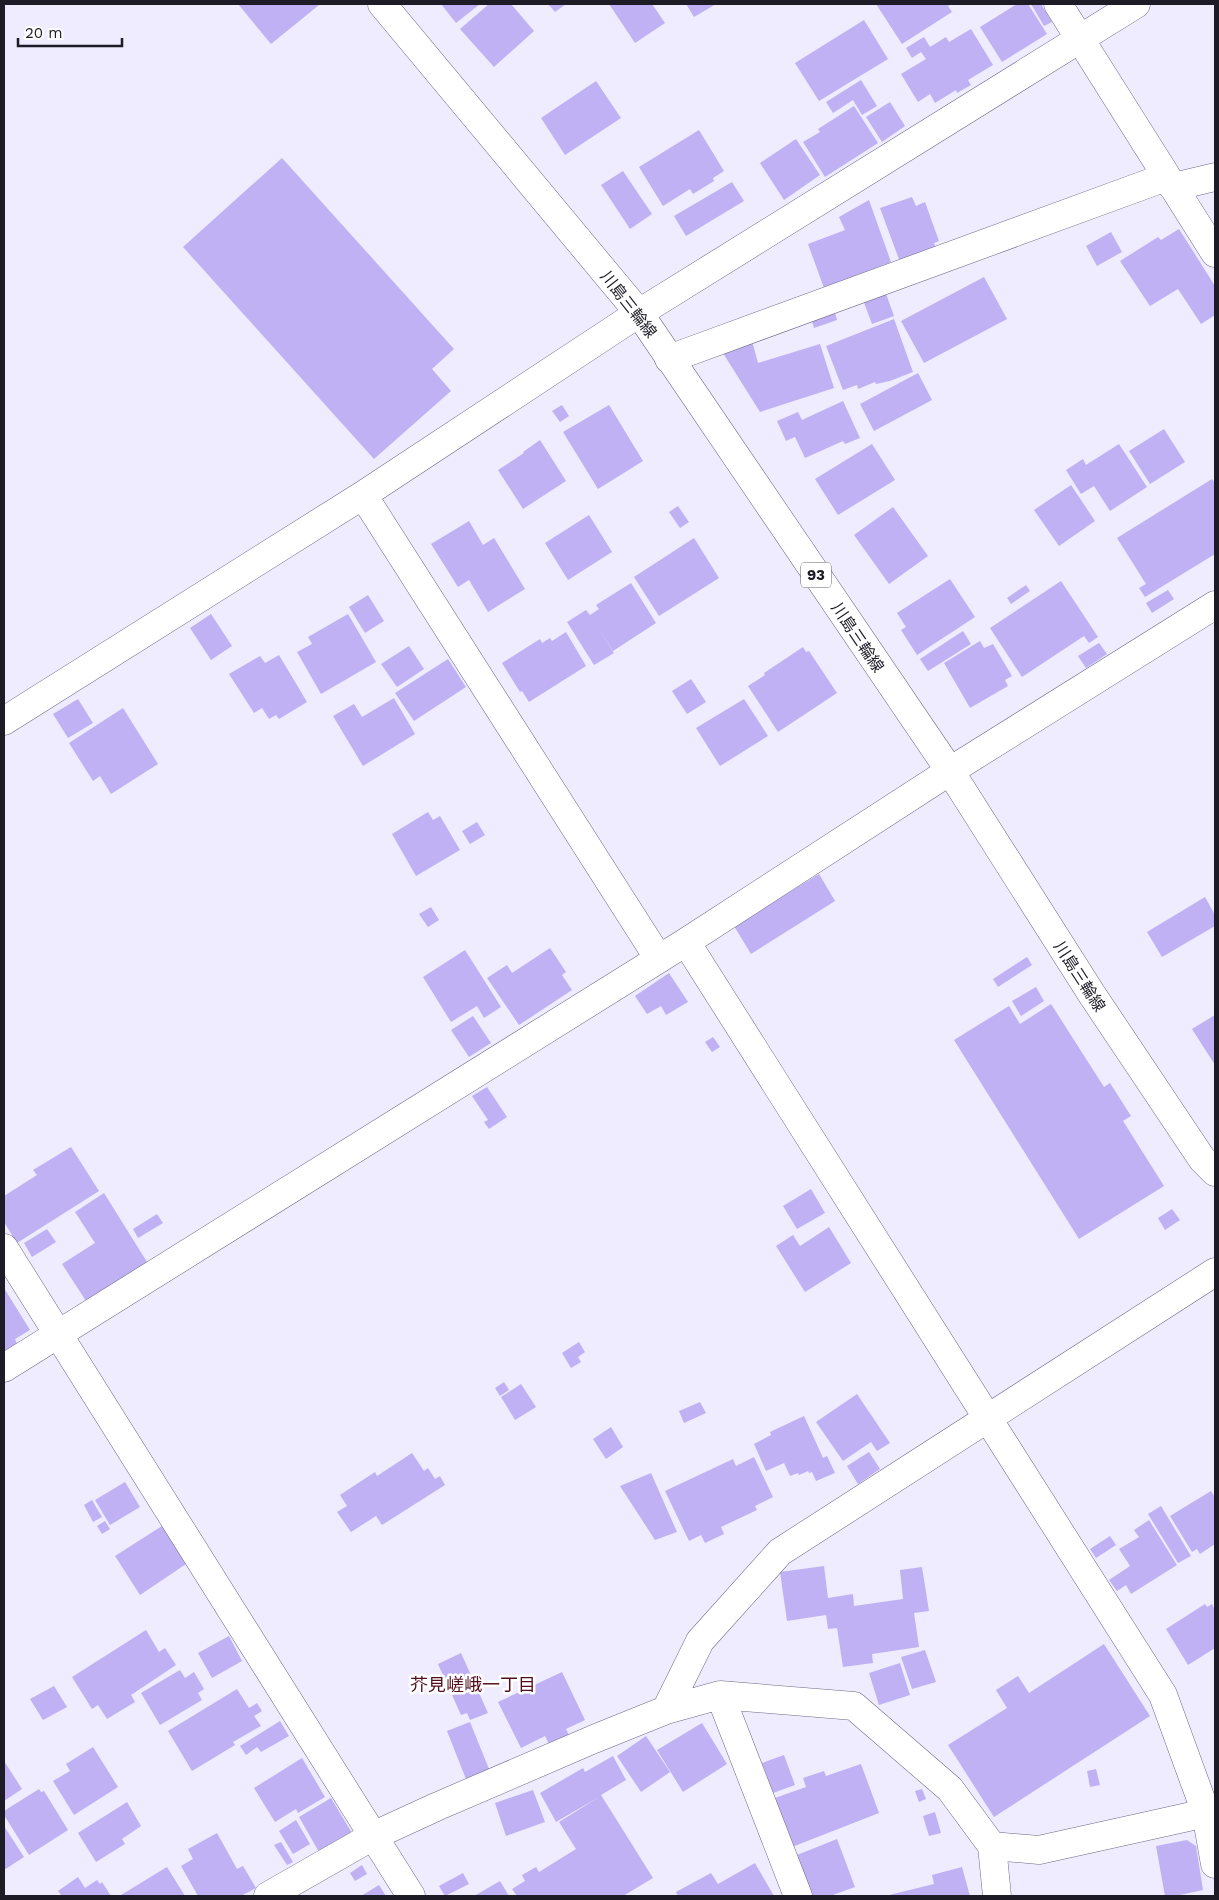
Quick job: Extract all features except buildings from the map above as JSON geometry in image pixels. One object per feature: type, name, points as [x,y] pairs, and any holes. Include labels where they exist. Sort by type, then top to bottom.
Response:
[{"type":"street","name":"川島三輪線","points":[[382,4],[639,313],[950,772],[1091,994],[1202,1160],[1215,1172]]},
{"type":"street","points":[[1058,4],[1215,253]]},
{"type":"street","points":[[4,721],[363,496],[639,313],[1136,4]]},
{"type":"street","points":[[670,359],[1170,182],[1215,178]]},
{"type":"street","points":[[363,496],[659,959]]},
{"type":"street","points":[[4,1368],[686,942],[950,772],[1215,605]]},
{"type":"street","points":[[686,942],[1163,1695],[1211,1813],[1215,1864]]},
{"type":"street","points":[[4,1248],[411,1896]]},
{"type":"street","points":[[666,1710],[700,1641],[780,1552],[1215,1272]]},
{"type":"street","points":[[268,1896],[373,1836],[594,1738],[666,1710],[720,1695],[854,1706],[950,1789],[992,1846],[997,1896]]},
{"type":"street","points":[[720,1695],[798,1896]]},
{"type":"street","points":[[992,1846],[1040,1850],[1211,1813]]},
{"type":"district","name":"芥見嵯峨一丁目","points":[[473,1685]]}]
